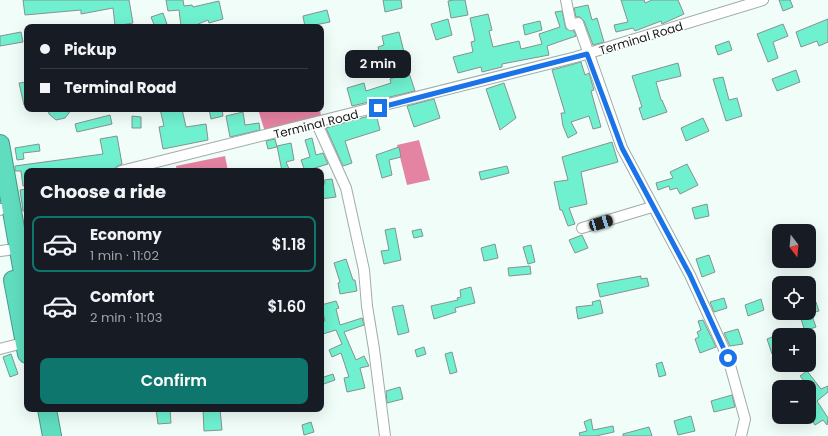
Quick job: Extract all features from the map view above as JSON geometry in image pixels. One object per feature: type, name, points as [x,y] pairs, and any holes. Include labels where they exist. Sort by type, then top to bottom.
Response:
[{"type":"highway","points":[[0,144],[24,278]]},
{"type":"highway","points":[[0,208],[4,251],[24,337]]},
{"type":"highway","points":[[37,412],[41,436]]},
{"type":"highway","points":[[48,412],[52,436]]},
{"type":"street","points":[[566,0],[572,25],[578,23],[587,54],[622,148],[652,207],[690,275],[728,358],[745,419],[741,436]]},
{"type":"street","name":"Terminal Road","points":[[134,168],[317,124],[587,54],[764,0]]},
{"type":"street","points":[[317,124],[346,188],[364,270],[367,306],[385,436]]},
{"type":"street","points":[[582,228],[652,207]]},
{"type":"street","points":[[0,349],[24,346]]},
{"type":"shaded area","points":[[259,112],[320,112],[321,116],[265,132]]},
{"type":"shaded area","points":[[419,140],[430,180],[407,185],[397,145]]},
{"type":"shaded area","points":[[225,156],[227,168],[176,168],[176,166]]},
{"type":"building","points":[[23,0],[129,0],[133,23],[115,24],[113,8],[81,14],[81,10],[25,15]]},
{"type":"building","points":[[166,0],[183,0],[184,6],[192,5],[193,7],[219,1],[223,19],[209,23],[208,20],[198,24],[181,24],[179,10],[168,11]]},
{"type":"building","points":[[383,0],[401,0],[402,8],[385,12]]},
{"type":"building","points":[[465,0],[468,15],[451,18],[448,1]]},
{"type":"building","points":[[621,0],[644,0],[645,3],[652,0],[678,0],[684,14],[662,24],[661,21],[635,31],[633,28],[616,32],[614,25],[628,22]]},
{"type":"building","points":[[779,0],[790,0],[793,7],[783,11]]},
{"type":"building","points":[[588,5],[592,20],[597,18],[604,42],[593,45],[584,21],[580,17],[576,17],[574,8]]},
{"type":"building","points":[[327,10],[330,22],[320,24],[304,24],[303,16]]},
{"type":"building","points":[[562,11],[566,29],[574,31],[576,36],[547,46],[549,55],[502,64],[502,67],[482,72],[481,67],[458,73],[453,57],[473,52],[471,42],[475,41],[470,18],[488,14],[492,30],[489,31],[493,47],[519,41],[521,49],[542,44],[539,34],[560,27],[555,12]]},
{"type":"building","points":[[163,13],[167,24],[154,24],[151,17]]},
{"type":"building","points":[[448,19],[452,35],[436,40],[431,24]]},
{"type":"building","points":[[828,19],[828,42],[819,46],[817,41],[801,47],[796,32]]},
{"type":"building","points":[[540,21],[542,30],[525,35],[523,25]]},
{"type":"building","points":[[783,24],[788,36],[773,42],[778,58],[768,62],[757,34]]},
{"type":"building","points":[[21,32],[23,42],[0,46],[0,36]]},
{"type":"building","points":[[399,32],[405,56],[387,60],[386,55],[380,57],[378,47],[384,45],[382,36]]},
{"type":"building","points":[[729,41],[732,50],[718,55],[715,46]]},
{"type":"building","points":[[581,62],[585,75],[589,73],[594,90],[591,91],[601,127],[593,129],[589,116],[571,122],[577,133],[568,138],[563,126],[561,113],[565,113],[552,70]]},
{"type":"building","points":[[678,63],[681,76],[656,82],[661,100],[667,112],[643,120],[639,108],[642,107],[632,76]]},
{"type":"building","points":[[796,70],[800,82],[777,91],[772,79]]},
{"type":"building","points":[[409,73],[415,91],[352,106],[347,88],[364,83],[366,91],[391,83],[390,79]]},
{"type":"building","points":[[723,77],[729,100],[737,98],[742,116],[726,121],[713,79]]},
{"type":"building","points":[[24,82],[24,105],[19,83]]},
{"type":"building","points":[[504,83],[516,118],[500,130],[486,89]]},
{"type":"building","points":[[434,99],[440,118],[414,127],[407,106]]},
{"type":"building","points":[[49,112],[70,112],[65,118],[56,120]]},
{"type":"building","points":[[161,112],[183,112],[186,127],[206,124],[208,140],[163,149],[159,127],[164,126]]},
{"type":"building","points":[[210,112],[222,112],[223,116],[211,119]]},
{"type":"building","points":[[243,112],[245,125],[259,123],[260,130],[230,137],[226,116]]},
{"type":"building","points":[[376,114],[380,130],[345,141],[352,163],[343,166],[326,128]]},
{"type":"building","points":[[110,115],[112,124],[77,132],[75,124]]},
{"type":"building","points":[[132,116],[141,117],[141,128],[132,128]]},
{"type":"building","points":[[703,118],[709,131],[686,141],[681,128]]},
{"type":"building","points":[[117,136],[122,164],[116,168],[24,168],[23,186],[21,171],[15,171],[15,166],[103,154],[100,139]]},
{"type":"building","points":[[312,138],[316,155],[323,153],[328,164],[315,168],[304,168],[301,160],[310,157],[305,140]]},
{"type":"building","points":[[275,139],[277,147],[268,149],[266,141]]},
{"type":"building","points":[[612,142],[618,162],[581,172],[587,204],[569,208],[575,224],[568,226],[562,210],[560,210],[554,182],[568,180],[562,157]]},
{"type":"building","points":[[291,143],[294,160],[286,162],[289,168],[281,168],[277,146]]},
{"type":"building","points":[[39,144],[40,151],[23,153],[24,159],[17,160],[15,148]]},
{"type":"building","points":[[399,147],[401,157],[389,160],[392,175],[382,178],[376,155]]},
{"type":"building","points":[[687,164],[698,185],[680,194],[677,188],[670,190],[669,186],[658,190],[656,183],[673,178],[670,172]]},
{"type":"building","points":[[507,166],[509,173],[481,180],[479,172]]},
{"type":"building","points":[[332,179],[336,197],[324,199],[324,180]]},
{"type":"building","points":[[24,189],[24,211],[23,211],[20,190]]},
{"type":"building","points":[[707,204],[709,216],[695,219],[692,208]]},
{"type":"building","points":[[395,228],[401,260],[384,264],[381,251],[389,250],[385,230]]},
{"type":"building","points":[[421,229],[423,236],[414,238],[412,231]]},
{"type":"building","points":[[582,235],[588,248],[575,253],[569,240]]},
{"type":"building","points":[[495,244],[498,258],[484,261],[481,248]]},
{"type":"building","points":[[531,245],[535,262],[528,264],[523,247]]},
{"type":"building","points":[[709,255],[715,272],[702,277],[696,259]]},
{"type":"building","points":[[346,259],[353,280],[355,280],[357,291],[340,294],[338,283],[340,282],[334,263]]},
{"type":"building","points":[[530,266],[531,274],[509,276],[508,268]]},
{"type":"building","points":[[641,276],[641,279],[647,278],[649,286],[600,297],[597,284]]},
{"type":"building","points":[[471,287],[475,303],[455,308],[456,312],[434,319],[431,306],[458,300],[457,298],[461,297],[460,290]]},
{"type":"building","points":[[724,298],[727,308],[714,312],[710,302]]},
{"type":"building","points":[[761,299],[764,310],[748,316],[745,305]]},
{"type":"building","points":[[600,300],[603,313],[578,319],[576,307],[593,305],[592,302]]},
{"type":"building","points":[[336,301],[339,308],[336,309],[340,325],[362,318],[364,325],[344,332],[356,360],[364,356],[369,366],[360,368],[365,388],[347,392],[344,378],[349,377],[341,353],[332,357],[329,350],[342,344],[336,330],[324,334],[324,304]]},
{"type":"building","points":[[816,302],[819,311],[816,312]]},
{"type":"building","points":[[403,305],[409,332],[398,335],[392,307]]},
{"type":"building","points":[[703,320],[716,347],[700,353],[695,339],[699,337],[697,332],[701,330],[698,321]]},
{"type":"building","points":[[801,320],[814,320],[816,327],[804,328]]},
{"type":"building","points":[[738,329],[743,344],[730,346],[724,333]]},
{"type":"building","points":[[772,337],[772,354],[767,339]]},
{"type":"building","points":[[424,347],[426,354],[417,357],[415,350]]},
{"type":"building","points":[[452,352],[457,372],[450,374],[445,354]]},
{"type":"building","points":[[11,354],[18,374],[10,377],[3,357]]},
{"type":"building","points":[[662,362],[666,375],[659,377],[656,364]]},
{"type":"building","points":[[808,372],[814,380],[803,380],[800,376]]},
{"type":"building","points":[[333,374],[335,380],[324,384],[324,377]]},
{"type":"building","points":[[816,383],[821,389],[828,386],[828,392],[817,401],[828,418],[827,425],[823,420],[815,425]]},
{"type":"building","points":[[400,387],[403,399],[387,403],[386,391]]},
{"type":"building","points":[[732,395],[735,407],[714,412],[711,401]]},
{"type":"building","points":[[156,412],[170,412],[171,423],[158,424]]},
{"type":"building","points":[[203,412],[220,412],[222,430],[204,431]]},
{"type":"building","points":[[691,416],[695,431],[678,435],[674,421]]},
{"type":"building","points":[[591,419],[593,430],[613,426],[614,432],[596,436],[580,436],[579,433],[587,431],[584,422]]},
{"type":"building","points":[[311,422],[314,432],[304,435],[302,425]]},
{"type":"building","points":[[649,427],[652,436],[623,436],[623,434]]},
{"type":"route","points":[[378,108],[587,54],[622,148],[652,207],[690,275],[728,358]]}]
